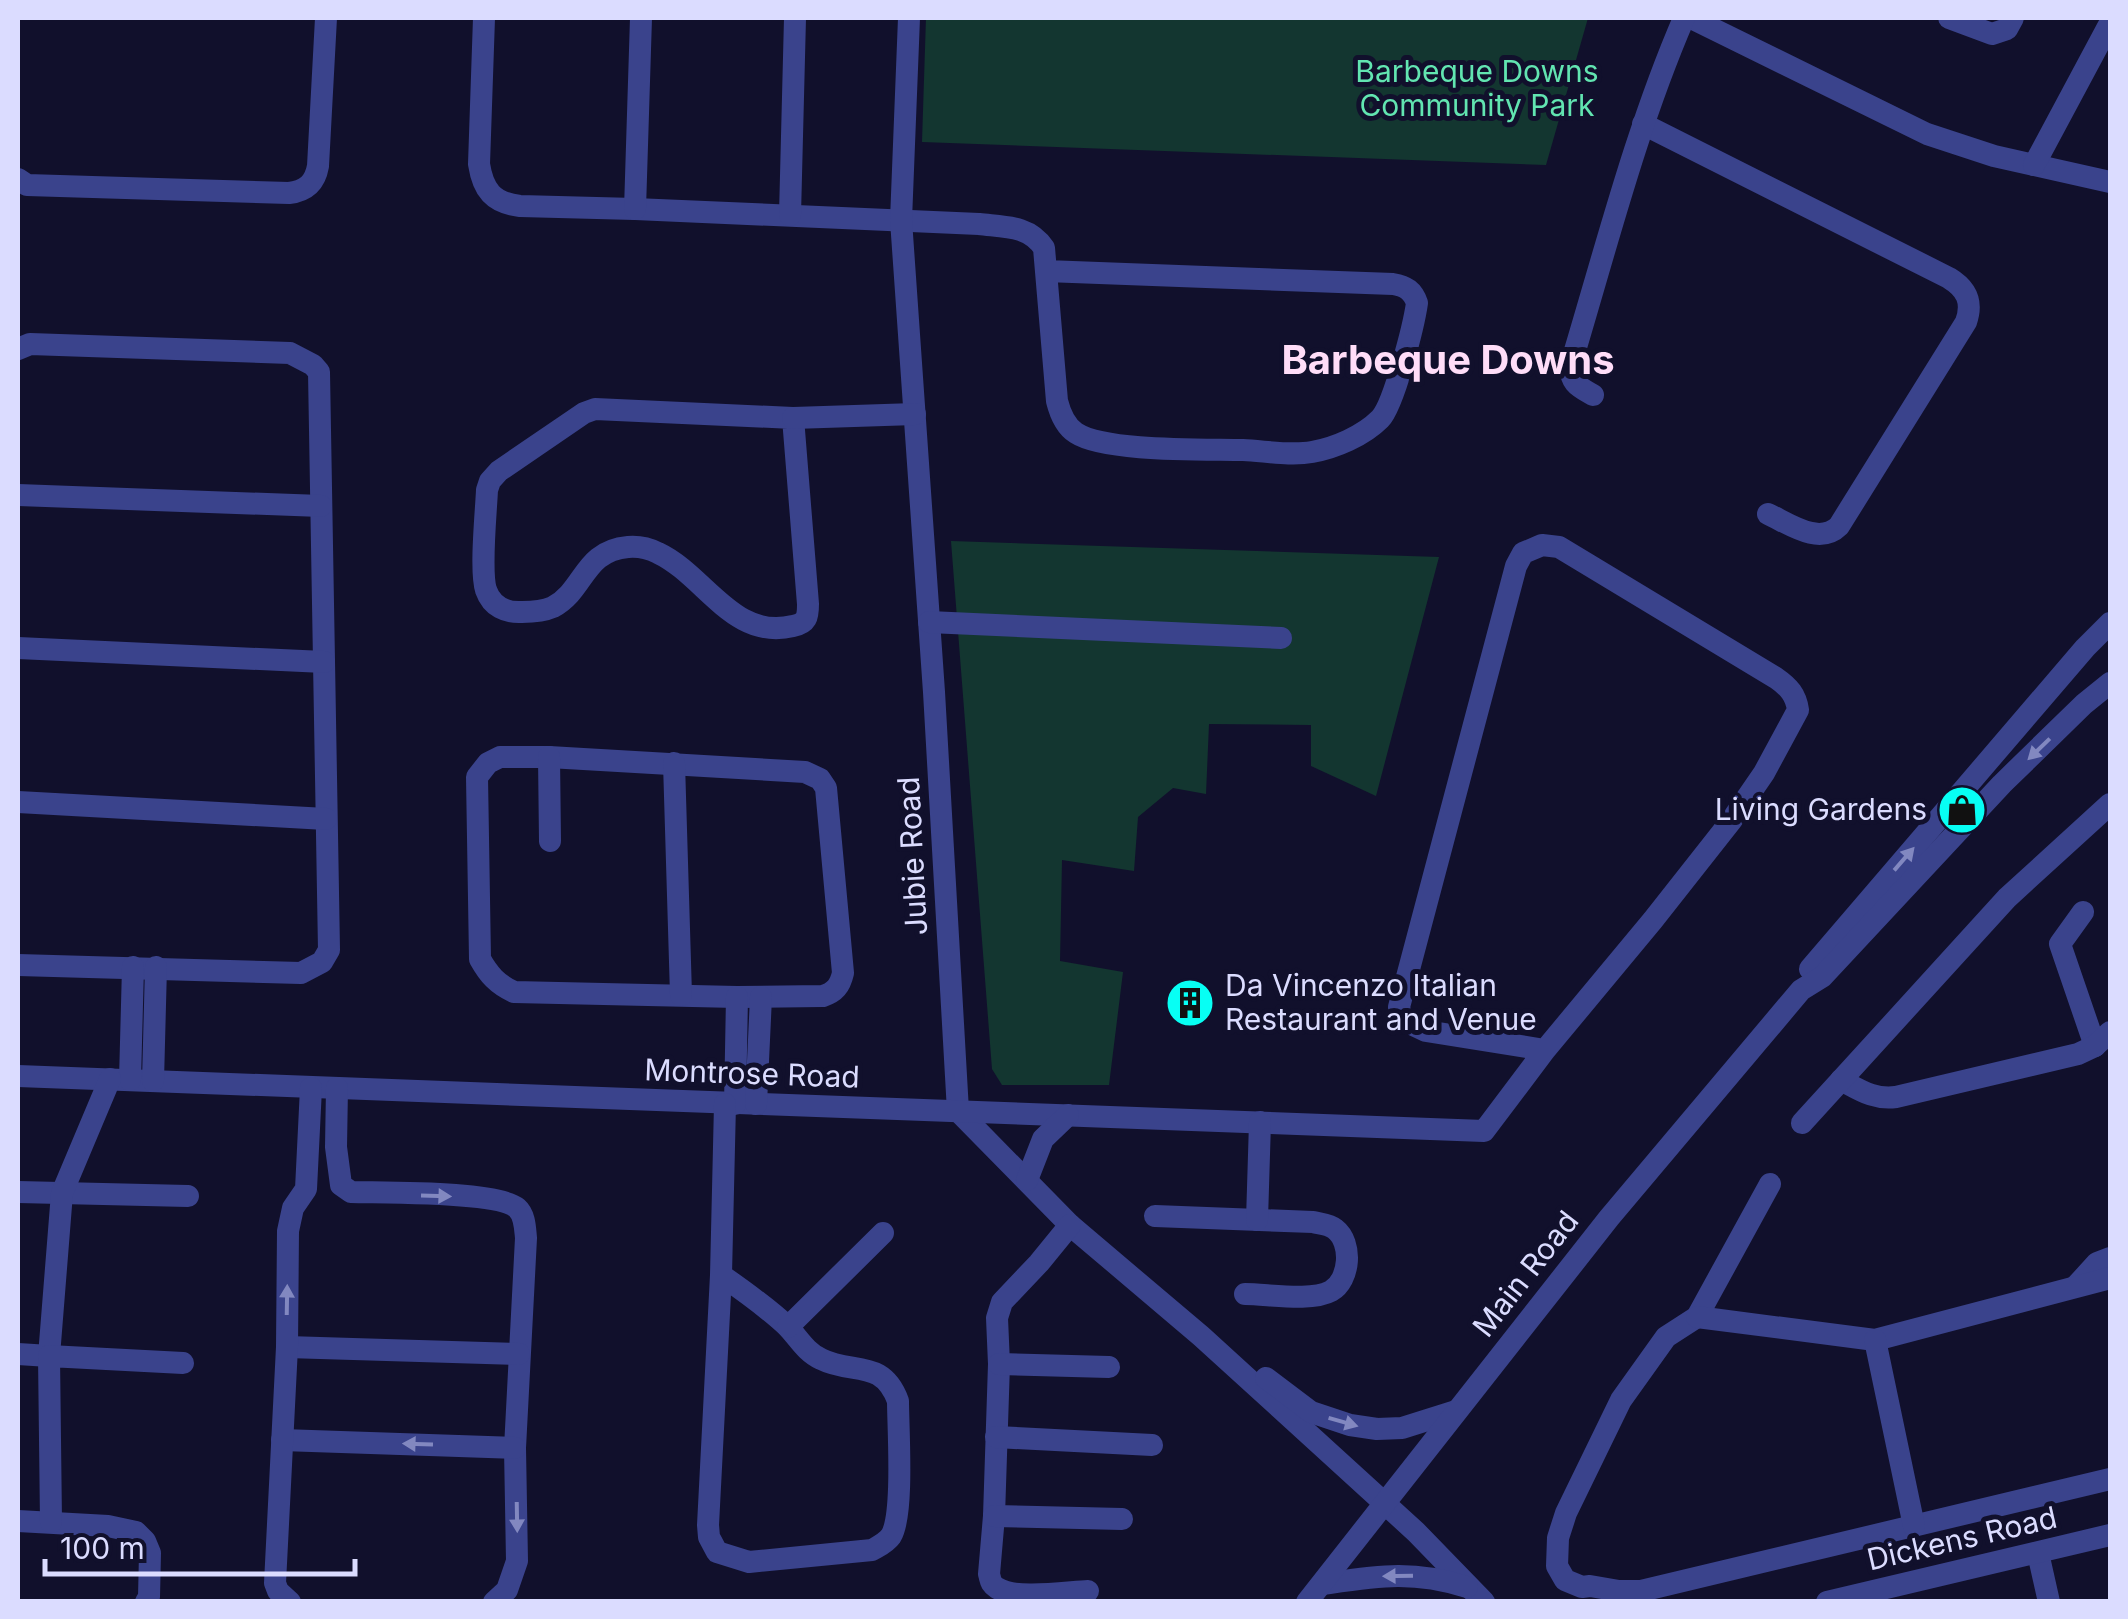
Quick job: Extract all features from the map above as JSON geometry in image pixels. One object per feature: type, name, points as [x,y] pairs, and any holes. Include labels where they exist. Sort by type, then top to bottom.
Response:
[{"type":"street","points":[[18,179],[27,184],[288,193],[306,188],[313,182],[318,166],[326,18]]},
{"type":"street","points":[[484,18],[479,164],[488,194],[507,205],[520,206],[635,208],[1016,228],[1037,238],[1044,248],[1057,401],[1064,420],[1077,434],[1090,440],[1121,446],[1309,453],[1345,441],[1385,415],[1416,302],[1408,289],[1394,284],[1046,271]]},
{"type":"street","points":[[635,208],[641,18]]},
{"type":"street","points":[[790,215],[795,18]]},
{"type":"street","name":"Jubie Road","points":[[910,18],[901,220],[958,1112]]},
{"type":"street","points":[[1593,395],[1574,384],[1571,364],[1643,124],[1666,58],[1687,18],[1927,134],[1977,152],[2110,182]]},
{"type":"street","points":[[1949,18],[1992,34],[2008,28],[2013,18]]},
{"type":"street","points":[[2034,164],[2110,24]]},
{"type":"street","points":[[1643,124],[1950,278],[1968,300],[1966,322],[1839,526],[1833,532],[1817,534],[1768,514]]},
{"type":"street","points":[[18,349],[30,344],[290,353],[318,372],[329,950],[322,962],[301,973],[18,966]]},
{"type":"street","points":[[793,418],[808,604],[808,618],[802,624],[782,629],[748,623],[733,615],[677,564],[656,551],[638,546],[619,548],[591,562],[570,592],[553,607],[532,612],[502,610],[486,592],[490,481],[584,413],[595,409],[793,418],[914,414]]},
{"type":"street","points":[[18,495],[321,506]]},
{"type":"street","points":[[1548,545],[1559,547],[1776,678],[1797,700],[1798,710],[1748,798],[1545,1050],[1426,1031],[1407,1022],[1399,1008],[1516,566],[1523,553],[1548,545]]},
{"type":"street","points":[[929,622],[1281,638]]},
{"type":"street","name":"Main Road","points":[[1802,990],[1810,968],[2110,623]]},
{"type":"street","points":[[18,648],[324,662]]},
{"type":"street","name":"Main Road","points":[[1315,1593],[1621,1203],[1802,990],[1822,977],[2002,784],[2110,683]]},
{"type":"street","points":[[500,757],[549,757],[674,764],[805,772],[820,779],[826,788],[842,980],[823,996],[762,997],[514,992],[500,985],[480,959],[477,778],[488,763],[500,757]]},
{"type":"street","points":[[549,757],[550,842]]},
{"type":"street","points":[[674,764],[680,995]]},
{"type":"street","points":[[18,802],[326,819]]},
{"type":"street","points":[[1802,1123],[2007,898],[2110,804]]},
{"type":"street","points":[[1841,1080],[1884,1099],[2053,1062],[2078,1054],[2103,1039],[2060,944],[2083,912]]},
{"type":"street","points":[[51,1522],[49,1356],[62,1194],[131,1080],[145,967]]},
{"type":"street","points":[[737,997],[739,1104]]},
{"type":"street","points":[[721,1275],[788,1327],[820,1359],[864,1368],[883,1377],[893,1388],[898,1401],[896,1519],[890,1538],[872,1550],[749,1562],[718,1552],[711,1544],[708,1525],[721,1275],[739,1104],[762,997]]},
{"type":"street","name":"Montrose Road","points":[[18,1076],[1484,1132],[1545,1050]]},
{"type":"street","points":[[290,1602],[275,1582],[287,1347],[288,1231],[293,1208],[306,1190],[311,1088]]},
{"type":"street","points":[[337,1088],[336,1148],[341,1185],[351,1192],[496,1199],[518,1208],[524,1219],[516,1448],[517,1561],[507,1590],[494,1602]]},
{"type":"street","points":[[958,1112],[1070,1225],[1201,1336],[1416,1532],[1478,1595]]},
{"type":"street","points":[[1026,1180],[1043,1138],[1068,1115]]},
{"type":"street","points":[[1256,1220],[1260,1122]]},
{"type":"street","points":[[1770,1184],[1697,1317],[1666,1337],[1621,1400],[1566,1513],[1558,1538],[1557,1566],[1565,1580],[1582,1587],[1619,1592],[1641,1590],[2110,1480]]},
{"type":"street","points":[[18,1192],[188,1196]]},
{"type":"street","points":[[1154,1216],[1327,1225],[1344,1239],[1348,1256],[1341,1282],[1330,1291],[1316,1296],[1245,1294]]},
{"type":"street","points":[[1070,1225],[1002,1302],[997,1318],[999,1364],[989,1574],[997,1588],[1016,1594],[1088,1591]]},
{"type":"street","points":[[788,1327],[883,1233]]},
{"type":"street","points":[[2076,1286],[2097,1263],[2110,1258]]},
{"type":"street","points":[[1697,1317],[1875,1340],[2110,1278]]},
{"type":"street","points":[[2076,1286],[2110,1292]]},
{"type":"street","points":[[1201,1336],[1311,1412],[1350,1425],[1402,1428],[1456,1412]]},
{"type":"street","points":[[1875,1340],[1914,1526]]},
{"type":"street","points":[[287,1347],[520,1354]]},
{"type":"street","points":[[18,1354],[183,1363]]},
{"type":"street","points":[[999,1364],[1110,1366]]},
{"type":"street","points":[[996,1437],[1152,1445]]},
{"type":"street","points":[[282,1440],[516,1448]]},
{"type":"street","points":[[994,1516],[1122,1519]]},
{"type":"street","points":[[18,1522],[108,1526],[136,1532],[150,1552],[146,1602]]},
{"type":"street","name":"Dickens Road","points":[[1827,1602],[2110,1535]]},
{"type":"street","points":[[2038,1553],[2048,1602]]},
{"type":"street","points":[[1315,1593],[1404,1574],[1442,1579],[1478,1595]]},
{"type":"green space","name":"Barbeque Downs Community Park","points":[[926,18],[1588,18],[1546,165],[922,142]]},
{"type":"green space","points":[[951,541],[1439,557],[1376,796],[1311,766],[1311,725],[1209,724],[1206,794],[1173,788],[1138,817],[1134,871],[1062,860],[1060,961],[1123,972],[1109,1085],[1002,1085],[992,1069]]},
{"type":"place","name":"Living Gardens","points":[[1962,810]]},
{"type":"place","name":"Da Vincenzo Italian Restaurant and Venue","points":[[1190,1003]]},
{"type":"district","name":"Barbeque Downs","points":[[1448,360]]}]
